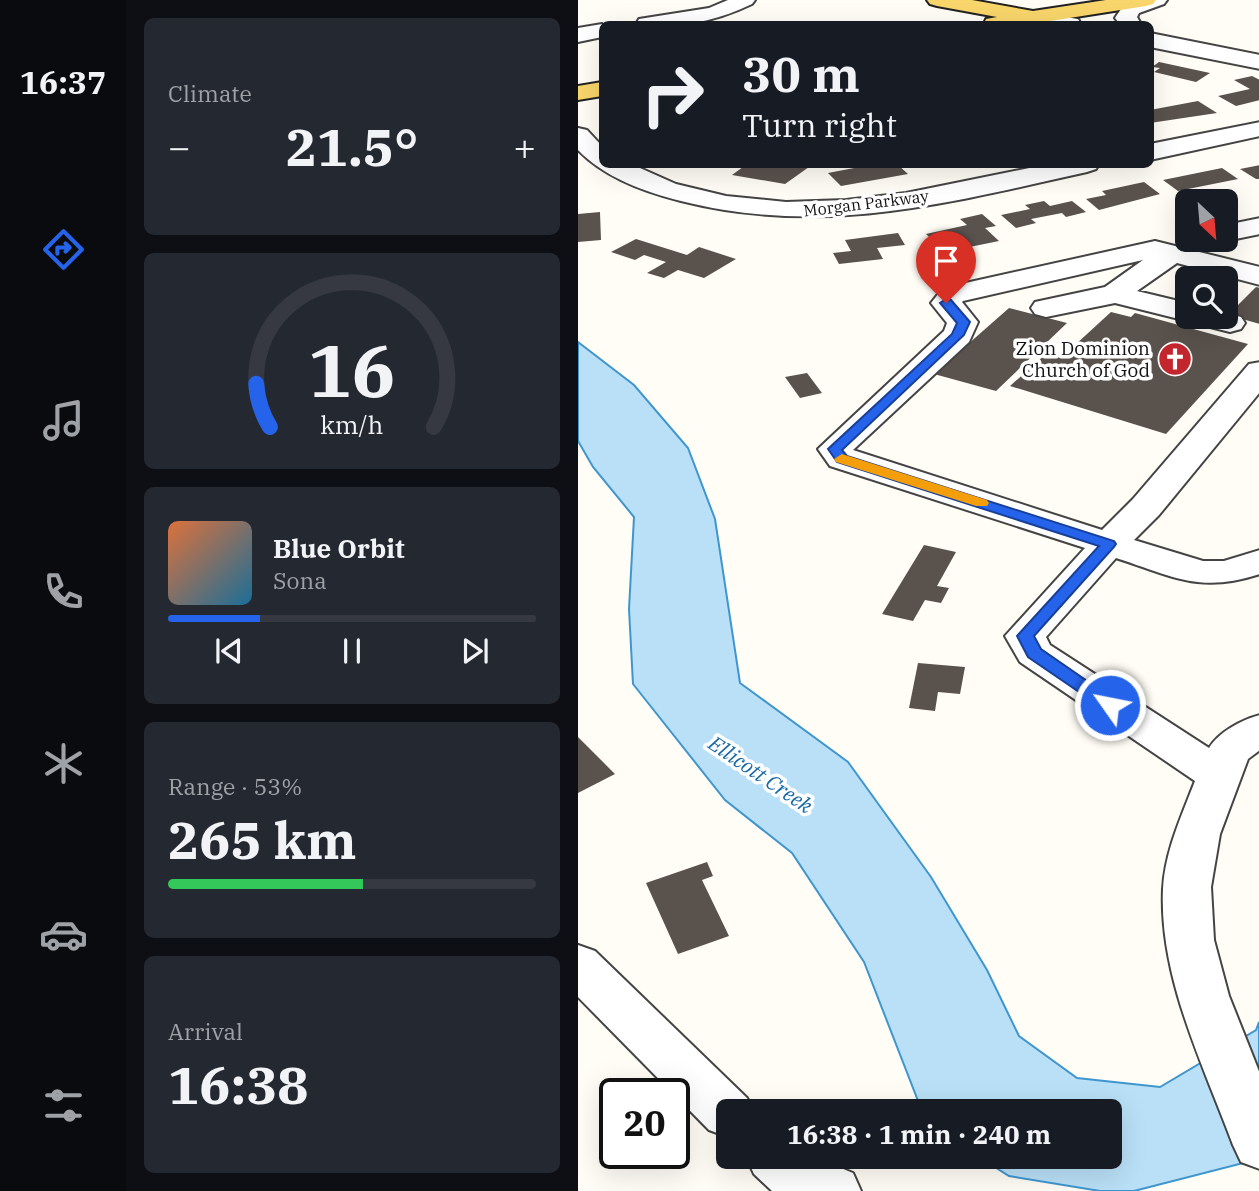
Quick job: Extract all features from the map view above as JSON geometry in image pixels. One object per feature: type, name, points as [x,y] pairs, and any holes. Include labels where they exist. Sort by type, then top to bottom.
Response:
[{"type":"main road","points":[[937,0],[1035,18]]},
{"type":"main road","points":[[1014,21],[1146,0]]},
{"type":"main road","points":[[578,93],[599,90]]},
{"type":"street","points":[[667,21],[714,14],[745,0]]},
{"type":"street","points":[[1128,21],[1126,18],[1131,9],[1157,0]]},
{"type":"street","points":[[1035,18],[1052,21]]},
{"type":"street","points":[[578,35],[599,32]]},
{"type":"street","points":[[1154,35],[1187,47]]},
{"type":"street","points":[[1154,41],[1259,62]]},
{"type":"street","points":[[1154,151],[1259,129]]},
{"type":"street","points":[[578,135],[599,157]]},
{"type":"street","name":"Morgan Parkway","points":[[617,168],[653,185],[685,194],[739,206],[799,212],[878,206],[1067,168]]},
{"type":"street","points":[[1238,232],[1259,226]]},
{"type":"street","points":[[1238,238],[1259,243]]},
{"type":"street","points":[[1115,294],[1175,248]]},
{"type":"street","points":[[1175,248],[953,294],[946,303],[963,322],[958,335],[835,449],[842,459],[1202,573],[1228,572],[1259,561]]},
{"type":"street","points":[[1187,252],[1259,276]]},
{"type":"street","points":[[1046,308],[1115,294],[1175,309]]},
{"type":"street","points":[[1218,776],[1034,653],[1025,636],[1109,544],[1146,508],[1259,371]]},
{"type":"street","points":[[1259,729],[1229,751],[1197,834],[1187,887],[1190,940],[1204,996],[1259,1146]]},
{"type":"street","points":[[578,965],[716,1102]]},
{"type":"street","points":[[787,1169],[834,1191]]},
{"type":"water","name":"Ellicott Creek","points":[[578,342],[634,385],[688,448],[715,519],[740,683],[848,762],[931,877],[987,970],[1019,1036],[1077,1078],[1160,1087],[1256,1030],[1259,1022],[1259,1159],[1134,1191],[1100,1191],[1009,1176],[998,1169],[1122,1169],[1122,1099],[917,1099],[864,962],[792,853],[725,800],[633,684],[629,609],[634,517],[593,467],[578,441]]},
{"type":"building","points":[[1159,62],[1210,73],[1196,82],[1154,72],[1160,68],[1154,66]]},
{"type":"building","points":[[1252,76],[1260,80],[1260,100],[1236,106],[1218,96],[1250,89],[1234,80]]},
{"type":"building","points":[[1198,101],[1217,113],[1154,122],[1154,109]]},
{"type":"building","points":[[1260,165],[1260,179],[1240,169]]},
{"type":"building","points":[[742,168],[808,168],[785,184],[732,175]]},
{"type":"building","points":[[854,168],[901,168],[908,174],[841,186],[828,173]]},
{"type":"building","points":[[1222,168],[1238,179],[1188,189],[1175,189],[1163,180]]},
{"type":"building","points":[[1144,182],[1160,194],[1099,210],[1086,199],[1106,195],[1102,191]]},
{"type":"building","points":[[1044,201],[1050,206],[1072,201],[1086,212],[1066,217],[1062,213],[1031,219],[1036,223],[1016,228],[1001,215],[1030,209],[1025,205]]},
{"type":"building","points":[[600,212],[601,240],[578,242],[578,214]]},
{"type":"building","points":[[982,214],[996,226],[985,228],[999,241],[945,252],[926,234],[967,225],[960,219]]},
{"type":"building","points":[[898,233],[905,245],[877,248],[883,259],[839,264],[833,253],[851,251],[845,240]]},
{"type":"building","points":[[636,239],[687,255],[699,247],[736,259],[704,278],[678,270],[664,278],[647,273],[666,262],[644,255],[635,260],[611,252]]},
{"type":"building","points":[[1256,287],[1260,288],[1260,324],[1238,318],[1238,305]]},
{"type":"building","points":[[1009,308],[1067,323],[996,391],[934,374]]},
{"type":"building","points":[[1111,312],[1131,317],[1135,313],[1175,324],[1175,329],[1193,329],[1248,344],[1166,434],[1010,386],[1048,352],[1063,356]]},
{"type":"building","points":[[807,373],[822,393],[800,398],[785,377]]},
{"type":"building","points":[[924,545],[956,552],[937,586],[949,588],[941,603],[925,600],[913,621],[882,614]]},
{"type":"building","points":[[918,663],[965,667],[960,694],[938,692],[935,711],[909,708]]},
{"type":"building","points":[[578,737],[615,774],[578,793]]},
{"type":"building","points":[[707,862],[713,876],[702,880],[729,936],[678,954],[646,883]]},
{"type":"slow traffic","points":[[842,459],[981,503]]},
{"type":"place","name":"Zion Dominion Church of God","points":[[1175,359]]},
{"type":"route","points":[[946,303],[963,322],[958,335],[835,449],[842,459],[1109,544],[1025,636],[1034,653],[1110,705]]}]
